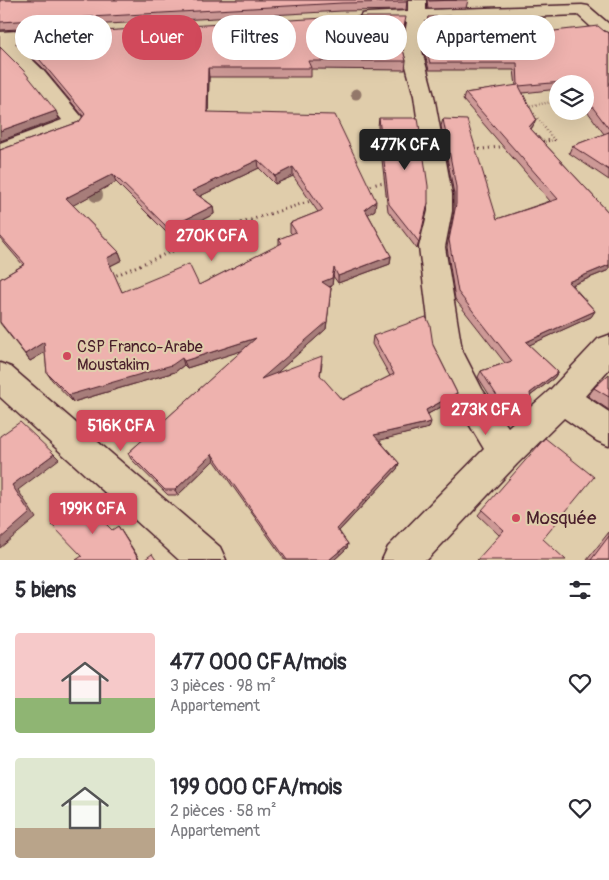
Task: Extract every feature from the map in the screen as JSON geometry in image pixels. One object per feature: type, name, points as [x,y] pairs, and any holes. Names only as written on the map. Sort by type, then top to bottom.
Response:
[{"type":"street","points":[[576,5],[609,33]]},
{"type":"street","points":[[373,15],[417,9],[576,5],[609,9]]},
{"type":"street","points":[[417,9],[412,51],[424,96],[440,194],[440,211],[432,247],[432,258],[447,351],[471,399],[506,452]]},
{"type":"street","points":[[1,38],[15,37]]},
{"type":"street","points":[[0,151],[75,122],[35,72],[16,56],[1,38]]},
{"type":"street","points":[[401,560],[506,452],[562,399],[609,348]]},
{"type":"street","points":[[0,377],[207,560]]},
{"type":"street","points":[[562,399],[609,430]]},
{"type":"path","points":[[535,142],[554,140],[528,106],[549,103]]},
{"type":"path","points":[[363,188],[435,161],[515,145]]},
{"type":"path","points":[[110,278],[228,227],[321,198]]},
{"type":"building","points":[[0,0],[407,0],[407,2],[342,3],[112,16],[15,15],[15,21],[0,22]]},
{"type":"building","points":[[306,19],[306,60],[406,60],[308,61],[311,68],[208,68],[207,112],[335,115],[376,201],[365,209],[391,256],[338,276],[334,268],[332,278],[322,282],[331,288],[327,322],[261,379],[322,356],[320,375],[342,400],[394,374],[373,336],[426,317],[430,325],[433,345],[457,393],[426,410],[431,422],[374,435],[399,463],[337,529],[348,544],[329,560],[287,560],[212,454],[175,490],[165,490],[128,453],[256,338],[184,361],[182,358],[172,365],[69,395],[47,373],[44,342],[25,354],[0,322],[0,279],[25,264],[0,236],[0,150],[79,122],[85,114],[40,60],[112,60],[112,30],[122,30],[122,60],[202,60],[202,25],[212,25],[212,60],[296,60],[296,20]],"holes":[[[258,160],[275,176],[293,167],[323,210],[290,223],[296,232],[279,239],[282,243],[199,285],[189,264],[122,292],[107,258],[119,252],[66,198],[113,174],[168,228],[213,206],[192,191]]]},
{"type":"building","points":[[598,26],[609,33],[609,129],[594,109],[594,75],[549,75],[549,83],[519,86],[536,119],[529,127],[609,213],[609,265],[568,282],[595,311],[526,342],[558,372],[530,393],[531,401],[519,412],[510,416],[481,371],[512,361],[458,292],[449,240],[456,204],[456,187],[443,119],[467,120],[497,219],[558,199],[465,93],[518,85],[517,63],[430,63],[429,60],[555,60],[555,31]]},
{"type":"building","points":[[0,47],[23,70],[56,111],[0,131]]},
{"type":"building","points":[[379,118],[418,118],[428,186],[428,203],[419,242],[389,204]]},
{"type":"building","points":[[609,132],[609,170],[572,146]]},
{"type":"building","points":[[609,374],[609,397],[594,388]]},
{"type":"building","points":[[20,422],[54,454],[12,485],[30,513],[0,539],[0,436]]},
{"type":"building","points":[[545,438],[594,477],[543,539],[566,560],[477,560],[504,530],[482,510]]},
{"type":"building","points":[[80,498],[112,530],[118,526],[139,560],[76,560],[82,556],[52,525]]},
{"type":"building","points":[[609,536],[609,560],[591,560]]},
{"type":"building","points":[[152,554],[156,560],[144,560]]},
{"type":"place","name":"CSP Franco-Arabe Moustakim","points":[[67,356]]},
{"type":"place","name":"Mosquée","points":[[516,518]]}]
